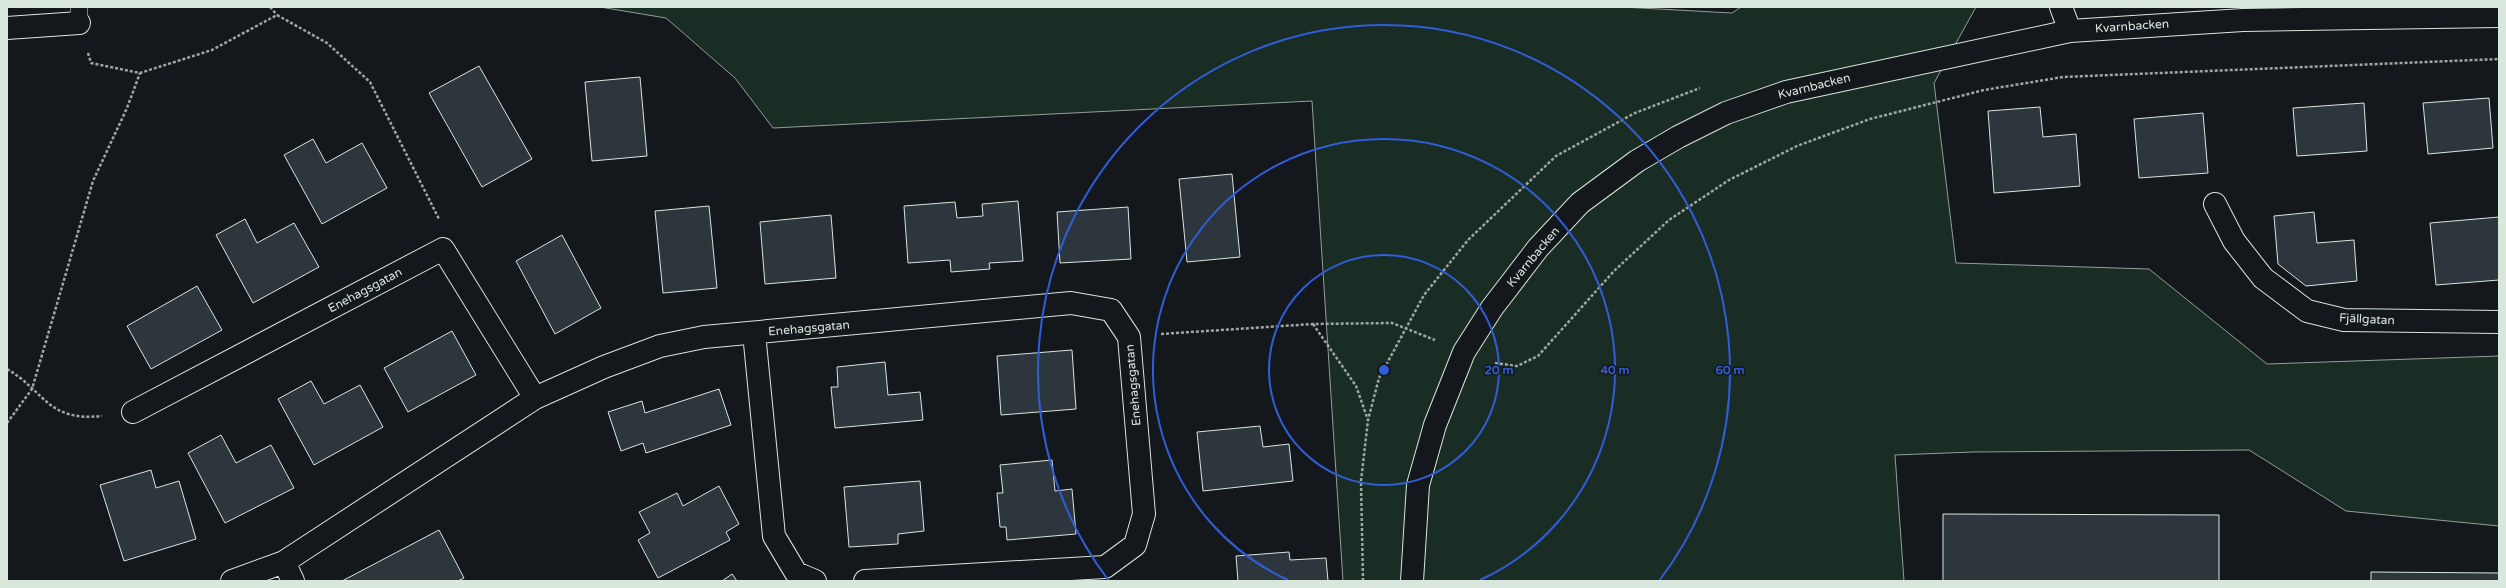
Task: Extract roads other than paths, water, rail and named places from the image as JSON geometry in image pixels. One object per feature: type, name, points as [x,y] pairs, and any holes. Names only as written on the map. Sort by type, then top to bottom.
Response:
[{"type":"street","points":[[2061,7],[2070,31]]},
{"type":"street","points":[[7,28],[79,15]]},
{"type":"street","name":"Kvarnbacken","points":[[1412,581],[1418,485],[1435,425],[1464,352],[1492,308],[1538,248],[1580,203],[1637,161],[1678,137],[1726,113],[1786,92],[2070,31],[2243,20],[2499,16]]},
{"type":"street","name":"Fjällgatan","points":[[2215,204],[2234,241],[2263,278],[2307,311],[2344,320],[2499,322]]},
{"type":"street","name":"Enehagsgatan","points":[[132,412],[443,249],[535,398]]},
{"type":"street","name":"Enehagsgatan","points":[[232,581],[284,562],[535,398],[604,367],[660,346],[704,337],[1070,303],[1111,310],[1129,337],[1144,514],[1136,545],[1105,567],[864,581]]},
{"type":"street","name":"Enehagsgatan","points":[[754,333],[774,536],[796,573],[815,581]]},
{"type":"street","points":[[284,562],[293,581]]}]
